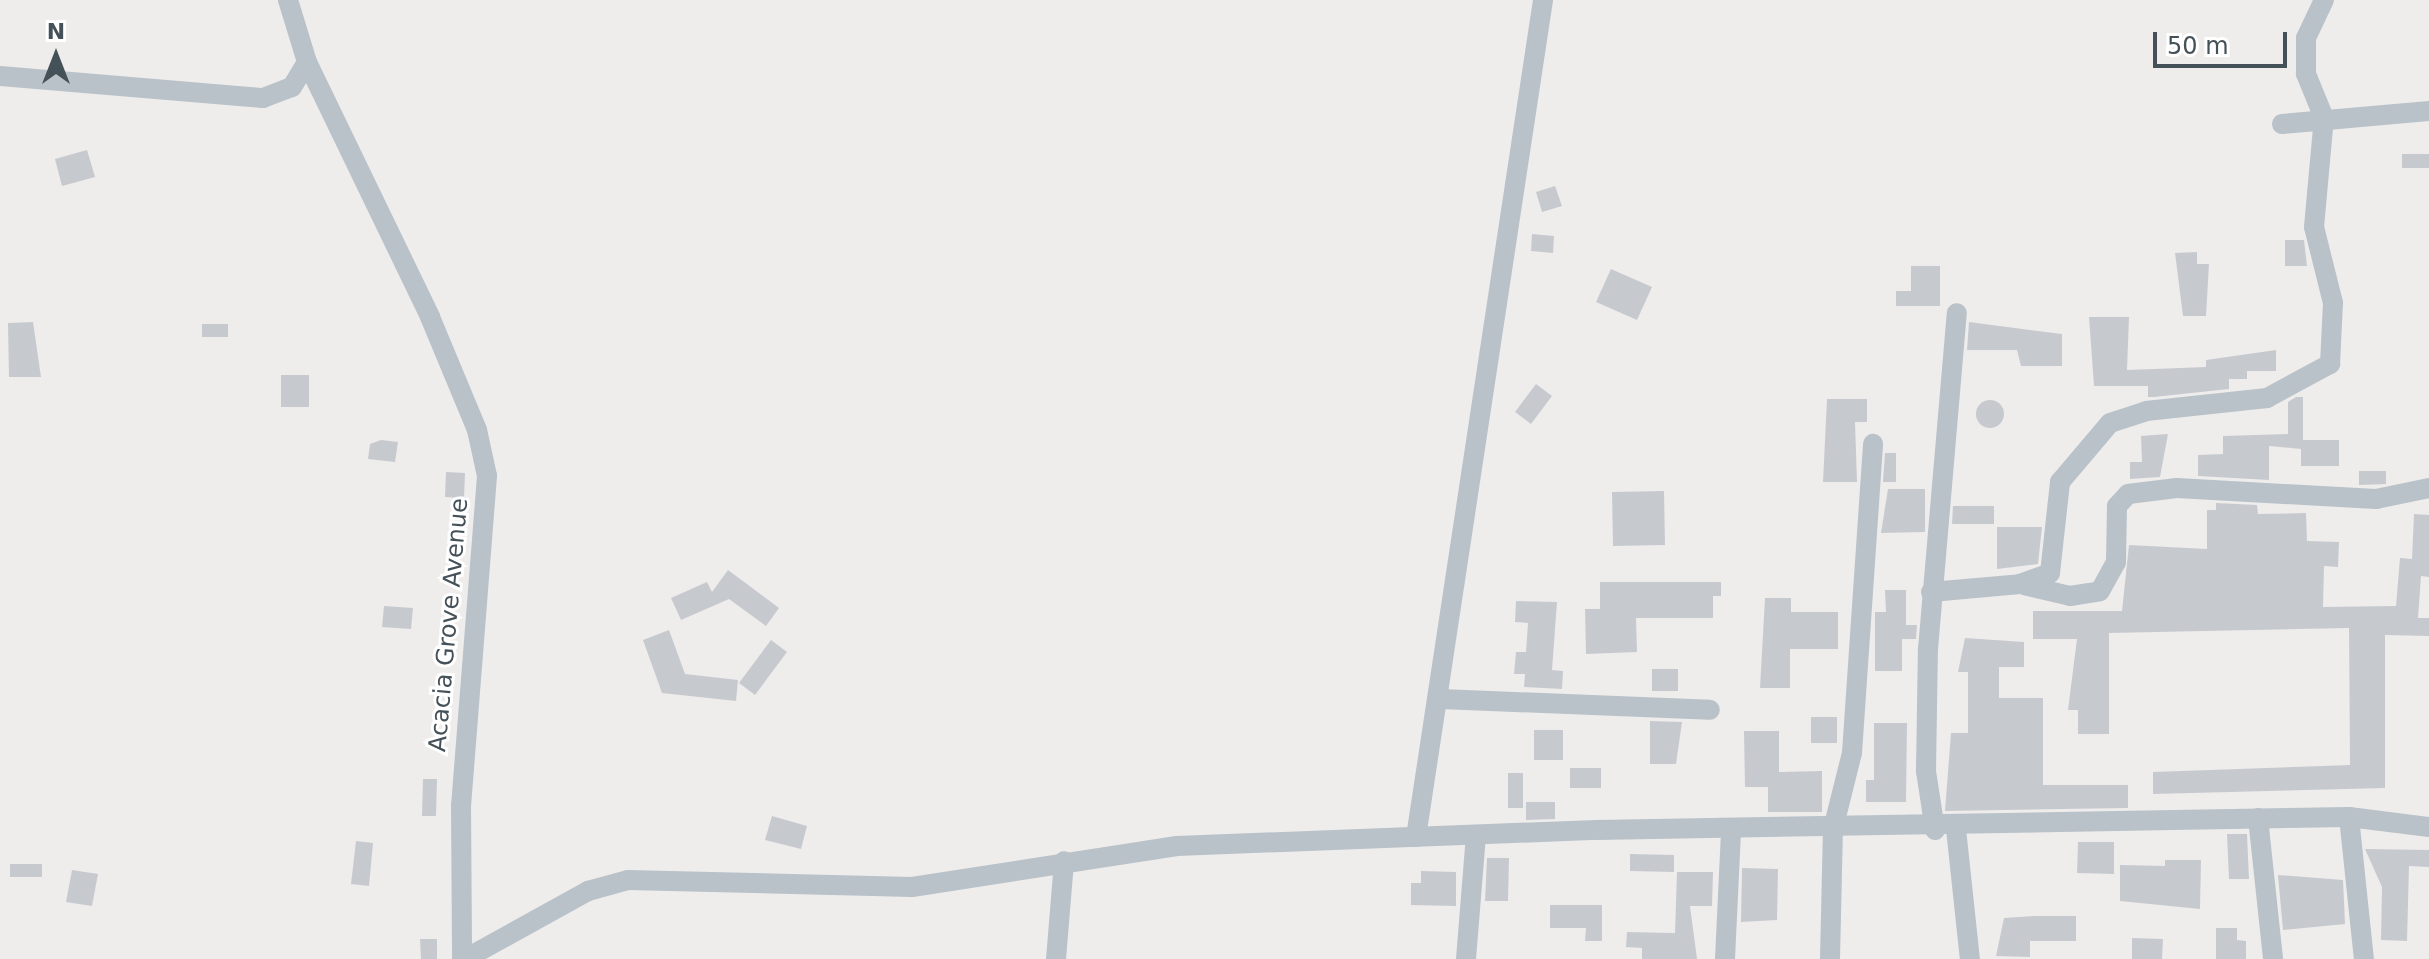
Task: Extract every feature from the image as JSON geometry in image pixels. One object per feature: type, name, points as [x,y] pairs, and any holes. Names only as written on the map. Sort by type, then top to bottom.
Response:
[{"type":"street","name":"Acacia Grove Avenue","points":[[288,0],[307,62],[430,317],[477,430],[487,476],[461,805],[464,959]]},
{"type":"street","points":[[1416,837],[1441,699],[1543,0]]},
{"type":"street","points":[[1931,592],[2020,584],[2042,579],[2054,565],[2060,482],[2110,423],[2146,411],[2267,398],[2330,364],[2333,303],[2314,227],[2324,118],[2306,74],[2306,51],[2324,0]]},
{"type":"street","points":[[0,76],[263,98],[292,87],[307,62]]},
{"type":"street","points":[[2282,124],[2429,111]]},
{"type":"street","points":[[1935,830],[1926,771],[1931,592],[1957,313]]},
{"type":"street","points":[[1830,959],[1833,829],[1852,753],[1873,444]]},
{"type":"street","points":[[2020,584],[2070,596],[2100,591],[2116,562],[2117,506],[2128,494],[2177,488],[2376,499],[2429,488]]},
{"type":"street","points":[[1441,699],[1710,710]]},
{"type":"street","points":[[464,959],[608,882],[912,887],[1064,861],[1177,846],[1476,835],[1935,830],[2349,817],[2429,827]]},
{"type":"street","points":[[2349,817],[2364,959]]},
{"type":"street","points":[[2258,818],[2273,959]]},
{"type":"street","points":[[1956,829],[1970,959]]},
{"type":"street","points":[[1725,959],[1731,830]]},
{"type":"street","points":[[1466,959],[1476,835]]},
{"type":"street","points":[[1056,959],[1064,861]]},
{"type":"building","points":[[87,150],[95,177],[62,186],[55,159]]},
{"type":"building","points":[[2402,154],[2429,154],[2429,168],[2402,168]]},
{"type":"building","points":[[1555,186],[1562,206],[1542,212],[1536,192]]},
{"type":"building","points":[[1532,234],[1554,236],[1553,253],[1531,251]]},
{"type":"building","points":[[2285,240],[2304,240],[2307,266],[2285,266]]},
{"type":"building","points":[[2197,252],[2197,264],[2209,264],[2206,316],[2183,316],[2175,253]]},
{"type":"building","points":[[1911,266],[1940,266],[1940,306],[1896,306],[1896,291],[1911,291]]},
{"type":"building","points":[[1611,269],[1652,287],[1637,320],[1596,302]]},
{"type":"building","points":[[2089,317],[2129,317],[2127,370],[2206,367],[2206,360],[2276,350],[2276,371],[2247,371],[2247,379],[2229,379],[2229,389],[2154,397],[2148,397],[2148,386],[2094,386]]},
{"type":"building","points":[[33,322],[41,377],[9,377],[8,323]]},
{"type":"building","points":[[1969,322],[2062,334],[2062,366],[2021,366],[2017,350],[1967,350]]},
{"type":"building","points":[[202,324],[228,324],[228,337],[202,337]]},
{"type":"building","points":[[281,375],[309,375],[309,407],[281,407]]},
{"type":"building","points":[[1536,384],[1552,396],[1531,424],[1515,412]]},
{"type":"building","points":[[2303,397],[2303,440],[2339,440],[2339,466],[2301,466],[2301,449],[2269,446],[2269,480],[2198,476],[2198,455],[2223,454],[2223,436],[2288,434],[2288,402]]},
{"type":"building","points":[[1827,399],[1867,399],[1867,422],[1855,422],[1857,482],[1823,482]]},
{"type":"building","points":[[1990,400],[2000,404],[2004,414],[2000,424],[1990,428],[1980,424],[1976,414],[1980,404]]},
{"type":"building","points":[[2168,434],[2160,477],[2130,479],[2130,462],[2142,462],[2141,436]]},
{"type":"building","points":[[381,440],[398,442],[395,462],[368,459],[370,444]]},
{"type":"building","points":[[1885,453],[1896,453],[1896,482],[1883,482]]},
{"type":"building","points":[[2359,471],[2386,471],[2386,484],[2359,485]]},
{"type":"building","points":[[446,472],[465,473],[464,498],[445,497]]},
{"type":"building","points":[[1888,489],[1925,489],[1925,532],[1881,533]]},
{"type":"building","points":[[1664,491],[1665,545],[1613,546],[1612,492]]},
{"type":"building","points":[[2216,503],[2257,505],[2258,514],[2306,513],[2307,541],[2339,542],[2338,567],[2324,566],[2323,607],[2396,606],[2400,558],[2412,559],[2414,514],[2429,515],[2429,577],[2421,576],[2418,618],[2429,618],[2429,636],[2385,635],[2385,788],[2153,794],[2153,772],[2350,765],[2349,628],[2109,633],[2109,734],[2078,734],[2078,710],[2068,710],[2077,639],[2033,639],[2033,611],[2122,611],[2129,545],[2207,549],[2207,510],[2216,510]]},
{"type":"building","points":[[1953,506],[1994,506],[1994,524],[1952,524]]},
{"type":"building","points":[[1997,527],[2042,527],[2038,564],[1997,569]]},
{"type":"building","points":[[728,570],[779,608],[766,626],[729,599],[681,620],[671,598],[707,582],[712,592]]},
{"type":"building","points":[[1600,582],[1721,582],[1721,596],[1713,596],[1713,618],[1636,618],[1637,652],[1586,654],[1585,609],[1600,609]]},
{"type":"building","points":[[1885,590],[1906,590],[1906,625],[1917,625],[1916,639],[1902,639],[1902,671],[1875,671],[1875,612],[1886,612]]},
{"type":"building","points":[[1765,598],[1791,598],[1791,612],[1838,612],[1838,649],[1790,649],[1790,688],[1760,688]]},
{"type":"building","points":[[1516,601],[1557,602],[1552,670],[1563,671],[1562,689],[1524,687],[1525,674],[1514,674],[1516,652],[1526,652],[1528,623],[1515,622]]},
{"type":"building","points":[[384,606],[413,608],[411,629],[382,627]]},
{"type":"building","points":[[669,630],[685,674],[738,680],[736,701],[662,693],[643,640]]},
{"type":"building","points":[[1965,638],[2024,642],[2024,667],[1999,667],[1999,698],[2043,698],[2043,785],[2128,785],[2128,808],[1945,811],[1951,733],[1968,733],[1968,672],[1958,672]]},
{"type":"building","points":[[771,640],[787,652],[755,695],[739,683]]},
{"type":"building","points":[[1652,669],[1678,669],[1678,691],[1652,691]]},
{"type":"building","points":[[1811,717],[1837,717],[1837,743],[1811,743]]},
{"type":"building","points":[[1650,721],[1682,722],[1676,764],[1650,764]]},
{"type":"building","points":[[1874,723],[1907,723],[1906,802],[1866,802],[1866,780],[1874,780]]},
{"type":"building","points":[[1534,730],[1563,730],[1563,760],[1534,760]]},
{"type":"building","points":[[1744,731],[1779,731],[1779,772],[1822,771],[1822,812],[1768,812],[1768,787],[1745,787]]},
{"type":"building","points":[[1570,768],[1601,768],[1601,788],[1570,788]]},
{"type":"building","points":[[1508,773],[1523,773],[1523,808],[1508,808]]},
{"type":"building","points":[[423,779],[437,779],[436,816],[422,816]]},
{"type":"building","points":[[1526,802],[1555,802],[1555,819],[1526,820]]},
{"type":"building","points":[[772,816],[807,826],[801,849],[765,840]]},
{"type":"building","points":[[2227,834],[2247,834],[2249,879],[2229,879]]},
{"type":"building","points":[[356,841],[373,843],[369,886],[351,884]]},
{"type":"building","points":[[2078,842],[2114,842],[2114,874],[2077,873]]},
{"type":"building","points":[[2365,849],[2429,850],[2429,867],[2409,866],[2407,941],[2381,940],[2382,887]]},
{"type":"building","points":[[1630,854],[1674,855],[1674,872],[1630,871]]},
{"type":"building","points":[[1487,858],[1509,858],[1508,901],[1485,901]]},
{"type":"building","points":[[2165,860],[2201,860],[2200,909],[2120,901],[2120,865],[2165,866]]},
{"type":"building","points":[[10,864],[42,864],[42,877],[10,877]]},
{"type":"building","points":[[1742,868],[1778,869],[1777,920],[1741,922]]},
{"type":"building","points":[[72,870],[98,874],[92,906],[66,902]]},
{"type":"building","points":[[1421,871],[1456,872],[1456,906],[1411,905],[1411,883],[1421,883]]},
{"type":"building","points":[[1677,872],[1713,872],[1712,906],[1690,906],[1697,959],[1642,959],[1642,948],[1626,947],[1627,932],[1675,933]]},
{"type":"building","points":[[2278,875],[2343,880],[2345,924],[2283,930]]},
{"type":"building","points":[[1550,905],[1602,905],[1602,941],[1585,941],[1586,928],[1550,928]]},
{"type":"building","points":[[2076,916],[2076,941],[2030,941],[2030,957],[1996,956],[2004,918]]},
{"type":"building","points":[[2216,928],[2237,928],[2237,940],[2246,941],[2246,959],[2216,959]]},
{"type":"building","points":[[2132,938],[2163,939],[2162,959],[2132,959]]},
{"type":"building","points":[[420,939],[437,939],[437,959],[421,959]]}]
